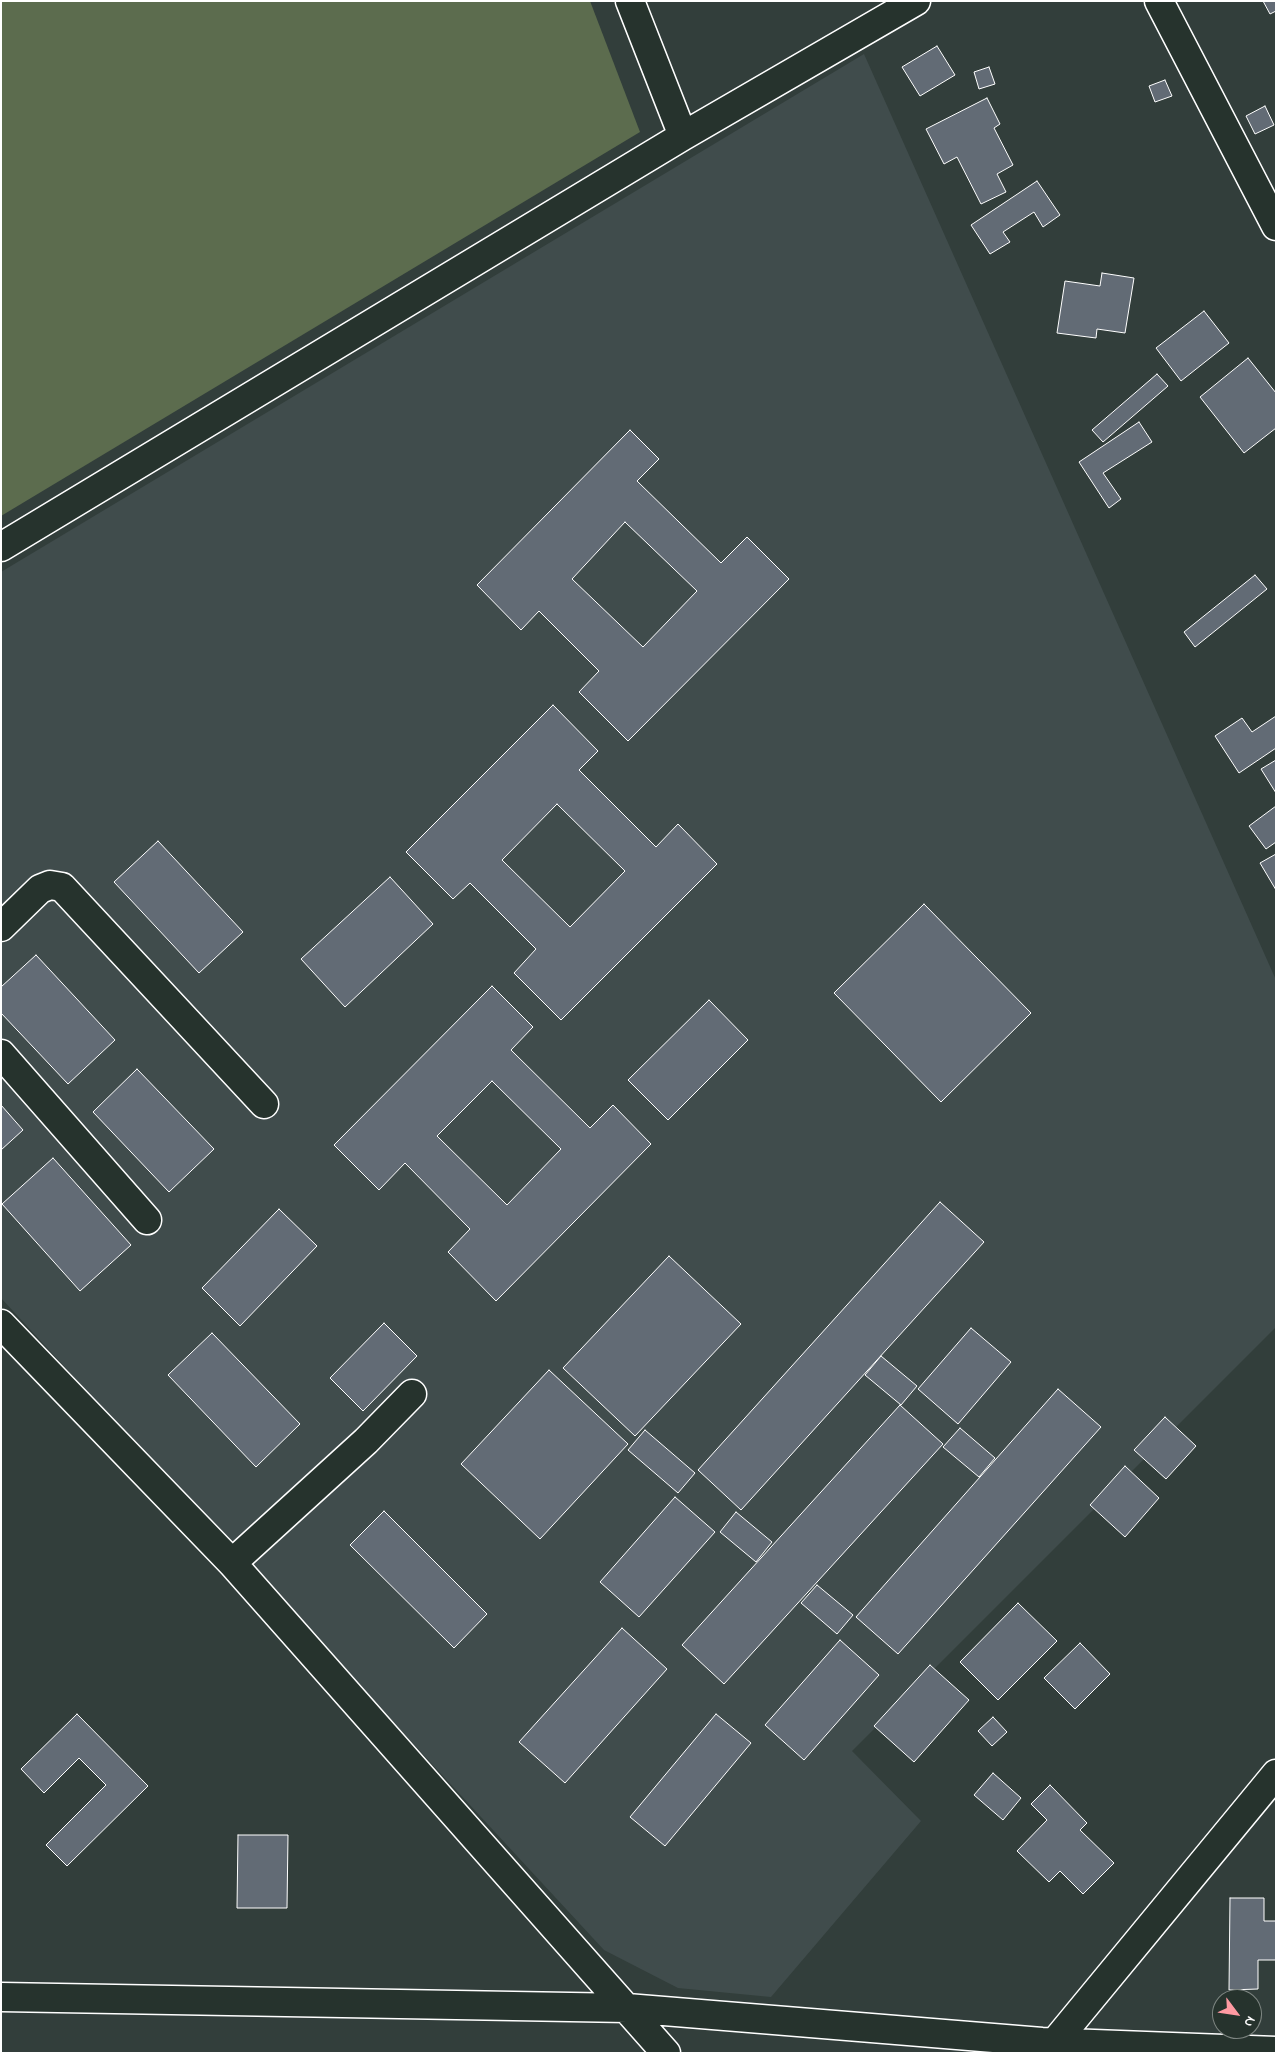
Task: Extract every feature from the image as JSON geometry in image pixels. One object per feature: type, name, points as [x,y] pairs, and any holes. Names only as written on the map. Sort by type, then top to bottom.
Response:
[{"type":"street","points":[[630,1],[684,136]]},
{"type":"street","points":[[1,547],[684,136],[916,1]]},
{"type":"street","points":[[1159,1],[1276,226]]},
{"type":"street","points":[[1,927],[40,889],[50,885],[62,887],[264,1104]]},
{"type":"street","points":[[1,1054],[147,1220]]},
{"type":"street","points":[[1,1324],[232,1563],[666,2053]]},
{"type":"street","points":[[232,1563],[366,1441],[412,1394]]},
{"type":"street","points":[[1046,2045],[1276,1774]]},
{"type":"street","points":[[1,1997],[627,2008],[886,2029],[1046,2045],[1142,2049],[1276,2050]]},
{"type":"street","points":[[886,2029],[930,2053]]},
{"type":"shaded area","points":[[864,54],[1276,980],[1276,1327],[852,1751],[921,1821],[771,1997],[678,1988],[604,1950],[1,1298],[1,572]]},
{"type":"green space","points":[[1,1],[590,1],[640,132],[1,516]]},
{"type":"building","points":[[1263,1],[1276,1],[1276,11],[1270,14]]},
{"type":"building","points":[[937,46],[955,75],[920,96],[902,67]]},
{"type":"building","points":[[989,67],[995,84],[979,89],[974,72]]},
{"type":"building","points":[[1165,80],[1172,96],[1155,102],[1149,86]]},
{"type":"building","points":[[987,98],[1000,124],[994,128],[1013,165],[997,174],[1006,192],[981,204],[957,157],[944,164],[926,129]]},
{"type":"building","points":[[1265,106],[1274,125],[1255,134],[1246,116]]},
{"type":"building","points":[[1037,181],[1060,215],[1043,227],[1034,212],[1003,232],[1010,242],[990,254],[971,225]]},
{"type":"building","points":[[1102,273],[1134,278],[1125,333],[1097,329],[1096,338],[1057,333],[1065,281],[1100,286]]},
{"type":"building","points":[[1204,311],[1229,343],[1181,381],[1156,348]]},
{"type":"building","points":[[1248,358],[1276,393],[1276,428],[1244,453],[1200,397]]},
{"type":"building","points":[[1157,374],[1168,386],[1103,442],[1092,430]]},
{"type":"building","points":[[1139,422],[1152,442],[1103,473],[1121,499],[1109,508],[1079,462]]},
{"type":"building","points":[[630,430],[659,459],[637,481],[721,563],[747,537],[789,579],[628,741],[579,692],[599,671],[539,611],[521,630],[477,585]],"holes":[[[625,522],[697,591],[643,647],[572,579]]]},
{"type":"building","points":[[1255,575],[1267,589],[1195,647],[1184,632]]},
{"type":"building","points":[[553,705],[598,751],[579,770],[656,847],[678,824],[717,864],[561,1020],[514,973],[536,949],[470,883],[453,899],[406,852]],"holes":[[[557,804],[625,871],[570,927],[502,860]]]},
{"type":"building","points":[[1276,716],[1276,748],[1239,773],[1215,736],[1242,718],[1252,732]]},
{"type":"building","points":[[1276,760],[1276,793],[1261,769]]},
{"type":"building","points":[[1276,806],[1276,842],[1266,849],[1249,826]]},
{"type":"building","points":[[158,841],[243,932],[199,973],[114,882]]},
{"type":"building","points":[[1276,854],[1276,890],[1260,863]]},
{"type":"building","points":[[390,877],[433,924],[345,1007],[301,959]]},
{"type":"building","points":[[924,904],[1031,1013],[941,1102],[834,993]]},
{"type":"building","points":[[36,955],[115,1040],[68,1084],[1,1013],[1,987]]},
{"type":"building","points":[[492,986],[533,1027],[511,1050],[590,1128],[613,1105],[651,1144],[496,1301],[448,1252],[470,1229],[405,1163],[379,1190],[334,1145]],"holes":[[[492,1081],[561,1149],[507,1205],[437,1136]]]},
{"type":"building","points":[[709,1000],[748,1040],[668,1120],[628,1080]]},
{"type":"building","points":[[137,1069],[214,1149],[169,1192],[93,1112]]},
{"type":"building","points":[[1,1105],[23,1130],[1,1150]]},
{"type":"building","points":[[53,1158],[131,1245],[80,1291],[2,1204]]},
{"type":"building","points":[[940,1202],[984,1242],[741,1510],[698,1470]]},
{"type":"building","points":[[279,1209],[317,1246],[240,1326],[202,1288]]},
{"type":"building","points":[[669,1256],[741,1324],[635,1436],[563,1368]]},
{"type":"building","points":[[384,1323],[417,1356],[363,1411],[330,1378]]},
{"type":"building","points":[[971,1328],[1011,1362],[958,1424],[918,1389]]},
{"type":"building","points":[[212,1333],[300,1424],[256,1467],[168,1375]]},
{"type":"building","points":[[881,1356],[917,1386],[901,1405],[865,1375]]},
{"type":"building","points":[[549,1370],[628,1444],[540,1539],[461,1464]]},
{"type":"building","points":[[1058,1389],[1101,1427],[898,1654],[856,1617]]},
{"type":"building","points":[[900,1405],[943,1444],[724,1684],[682,1645]]},
{"type":"building","points":[[1165,1417],[1196,1446],[1166,1479],[1134,1450]]},
{"type":"building","points":[[960,1428],[995,1458],[979,1477],[943,1447]]},
{"type":"building","points":[[645,1430],[695,1473],[678,1493],[628,1450]]},
{"type":"building","points":[[1125,1466],[1159,1498],[1125,1537],[1090,1505]]},
{"type":"building","points":[[675,1497],[715,1532],[639,1617],[600,1582]]},
{"type":"building","points":[[384,1511],[487,1614],[454,1648],[350,1545]]},
{"type":"building","points":[[736,1512],[772,1542],[756,1562],[720,1532]]},
{"type":"building","points":[[817,1585],[853,1615],[837,1634],[801,1603]]},
{"type":"building","points":[[1018,1603],[1057,1641],[998,1700],[960,1662]]},
{"type":"building","points":[[622,1628],[667,1669],[565,1783],[519,1742]]},
{"type":"building","points":[[840,1640],[879,1675],[804,1760],[765,1725]]},
{"type":"building","points":[[1080,1643],[1110,1674],[1075,1709],[1044,1678]]},
{"type":"building","points":[[930,1665],[969,1700],[914,1762],[874,1726]]},
{"type":"building","points":[[77,1714],[148,1786],[67,1866],[46,1845],[106,1785],[79,1758],[44,1793],[21,1769]]},
{"type":"building","points":[[716,1714],[751,1743],[665,1846],[630,1817]]},
{"type":"building","points":[[993,1717],[1007,1732],[992,1746],[978,1731]]},
{"type":"building","points":[[993,1773],[1021,1798],[1003,1820],[974,1795]]},
{"type":"building","points":[[1050,1785],[1087,1823],[1080,1830],[1114,1863],[1083,1894],[1060,1871],[1049,1882],[1017,1851],[1047,1820],[1031,1804]]},
{"type":"building","points":[[238,1835],[288,1835],[287,1908],[237,1908]]},
{"type":"building","points":[[1230,1898],[1264,1898],[1264,1921],[1276,1921],[1276,1960],[1258,1960],[1258,1989],[1229,1989]]}]
